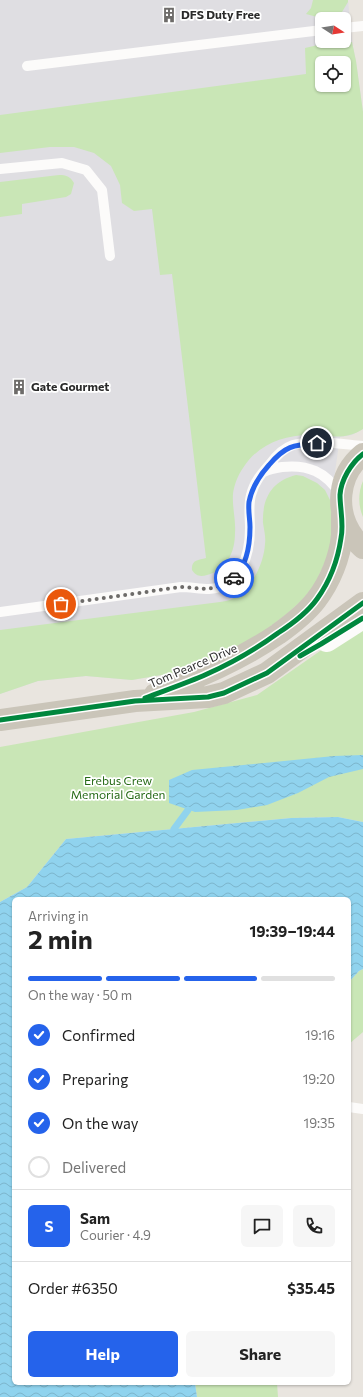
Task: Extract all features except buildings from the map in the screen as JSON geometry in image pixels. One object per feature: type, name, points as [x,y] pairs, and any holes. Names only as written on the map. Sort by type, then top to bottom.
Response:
[{"type":"main road","name":"Tom Pearce Drive","points":[[136,701],[207,674],[242,657],[263,644],[301,616],[316,600],[326,585],[338,553],[342,536],[341,504],[346,476],[356,460],[363,454]]},
{"type":"main road","points":[[341,504],[349,532],[363,548]]},
{"type":"main road","name":"Tom Pearce Drive","points":[[0,720],[136,701],[208,697],[224,693],[267,673],[363,603]]},
{"type":"street","points":[[267,673],[321,644],[363,618]]},
{"type":"lane","points":[[351,27],[363,26]]},
{"type":"lane","points":[[27,66],[315,31]]},
{"type":"lane","points":[[0,170],[62,163],[86,170],[102,190],[110,256]]},
{"type":"lane","points":[[0,612],[181,587],[208,589],[224,585],[237,574],[246,560],[249,541],[249,503],[254,485],[261,474],[275,458],[287,448],[294,445],[317,443],[363,446]]},
{"type":"lane","points":[[261,474],[271,468],[289,466],[315,470],[328,478],[341,504]]},
{"type":"lane","points":[[351,1107],[363,1109]]},
{"type":"shaded area","points":[[0,0],[348,0],[349,12],[315,12],[315,48],[351,48],[351,32],[363,112],[363,429],[352,435],[340,437],[331,500],[173,673],[132,680],[86,676],[38,681],[0,694]]},
{"type":"green space","points":[[313,0],[348,0],[342,12],[315,12],[315,16],[306,14],[311,8]]},
{"type":"green space","points":[[352,42],[356,61],[363,112],[363,429],[351,435],[345,436],[292,436],[273,442],[256,453],[241,471],[234,487],[233,499],[235,540],[231,553],[225,565],[220,569],[214,573],[198,576],[192,570],[193,564],[200,559],[206,558],[172,274],[160,275],[152,209],[134,211],[122,203],[120,185],[111,166],[94,153],[74,147],[50,147],[0,153],[0,115],[306,74],[305,48],[315,46],[315,48],[351,48]]},
{"type":"green space","points":[[59,175],[68,176],[74,183],[71,194],[66,197],[22,204],[22,214],[0,217],[0,182]]},
{"type":"green space","points":[[296,475],[303,476],[317,483],[325,490],[330,500],[334,516],[331,549],[315,584],[304,598],[288,613],[258,636],[201,664],[173,673],[132,680],[86,676],[38,681],[0,694],[0,630],[220,602],[230,600],[239,595],[251,583],[262,560],[265,541],[263,514],[267,498],[275,486]]},
{"type":"green space","points":[[363,481],[363,517],[359,499]]},
{"type":"green space","name":"Erebus Crew Memorial Garden","points":[[363,621],[363,822],[338,817],[291,818],[66,839],[27,887],[0,902],[0,747],[194,712],[257,695]]},
{"type":"green space","points":[[363,969],[363,1032],[351,1042],[351,980]]},
{"type":"green space","points":[[195,1385],[277,1385],[278,1397],[197,1397]]},
{"type":"water","points":[[363,755],[363,769],[329,777],[298,793],[267,805],[237,810],[195,812],[169,803],[169,780],[192,770],[334,756]]},
{"type":"water","points":[[338,817],[363,822],[363,969],[351,980],[351,897],[12,897],[12,1385],[195,1385],[197,1397],[0,1397],[0,902],[27,887],[66,839],[291,818]]},
{"type":"waterway","points":[[174,829],[188,810]]},
{"type":"cycle path","points":[[145,698],[216,670],[235,660],[289,626],[304,614],[313,604],[322,592],[330,577],[340,546],[342,533],[340,495],[342,484],[354,462],[363,454]]},
{"type":"cycle path","points":[[0,720],[135,701],[208,697],[224,693],[267,673],[363,603]]},
{"type":"cycle path","points":[[300,656],[363,618]]},
{"type":"way so far","points":[[61,604],[181,587],[208,589],[224,585],[234,578]]},
{"type":"place","name":"DFS Duty Free","points":[[169,15]]},
{"type":"place","name":"Gate Gourmet","points":[[19,387]]},
{"type":"route","points":[[234,578],[243,567],[246,560],[250,526],[249,503],[251,493],[257,480],[275,458],[287,448],[294,445],[317,443]]}]
